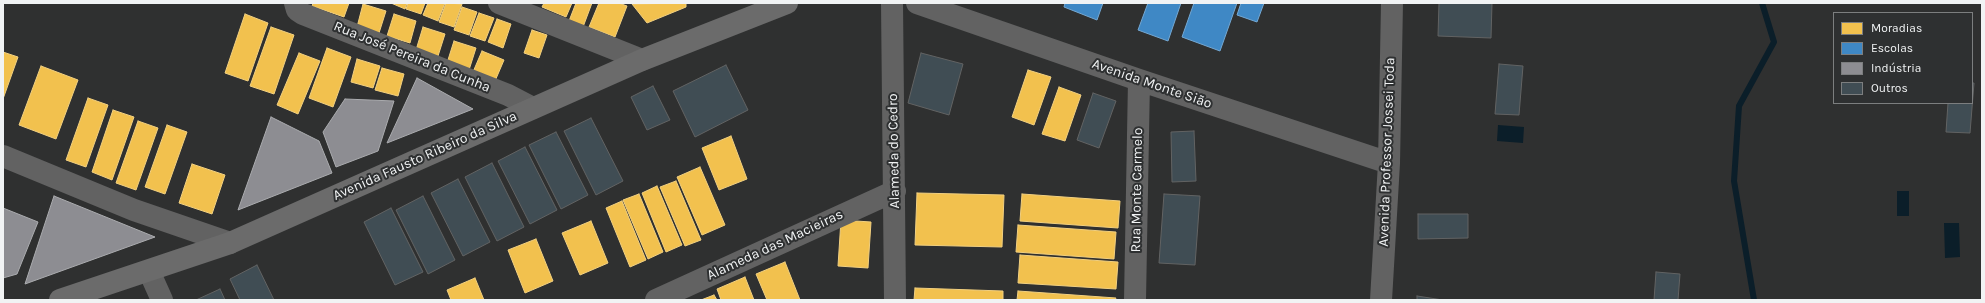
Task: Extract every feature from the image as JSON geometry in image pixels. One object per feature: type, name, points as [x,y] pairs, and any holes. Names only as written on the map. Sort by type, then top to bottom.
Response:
[{"type":"main road","name":"Avenida Fausto Ribeiro da Silva","points":[[60,300],[230,243],[764,7],[787,3]]},
{"type":"street","name":"Rua José Pereira da Cunha","points":[[295,3],[297,10],[303,14],[508,96],[533,108]]},
{"type":"street","points":[[499,3],[642,60]]},
{"type":"street","name":"Alameda do Cedro","points":[[892,3],[895,300]]},
{"type":"street","name":"Avenida Monte Sião","points":[[917,3],[1139,80],[1388,163]]},
{"type":"street","name":"Avenida Professor Jossei Toda","points":[[1381,300],[1388,163],[1392,3]]},
{"type":"street","name":"Rua Monte Carmelo","points":[[1135,300],[1139,80]]},
{"type":"street","points":[[3,156],[134,210],[230,243]]},
{"type":"street","name":"Alameda das Macieiras","points":[[656,300],[895,190]]},
{"type":"street","points":[[149,271],[162,300]]},
{"type":"water","points":[[1498,125],[1524,127],[1523,143],[1497,141]]},
{"type":"water","points":[[1897,191],[1909,191],[1909,216],[1897,216]]},
{"type":"water","points":[[1944,223],[1959,223],[1960,257],[1945,258]]},
{"type":"building: Moradias","points":[[313,3],[349,3],[344,17],[312,6]]},
{"type":"building: Moradias","points":[[391,3],[407,3],[405,9]]},
{"type":"building: Moradias","points":[[408,3],[425,3],[421,14],[406,9]]},
{"type":"building: Moradias","points":[[428,3],[445,3],[438,21],[423,15]]},
{"type":"building: Moradias","points":[[446,3],[462,4],[454,27],[439,22]]},
{"type":"building: Moradias","points":[[544,3],[572,3],[566,17],[542,7]]},
{"type":"building: Moradias","points":[[576,3],[592,3],[583,27],[569,21]]},
{"type":"building: Moradias","points":[[599,3],[619,3],[627,6],[615,37],[589,27]]},
{"type":"building: Moradias","points":[[686,3],[686,7],[647,23],[632,4]]},
{"type":"building: Moradias","points":[[363,4],[386,11],[379,33],[357,27]]},
{"type":"building: Moradias","points":[[462,7],[477,12],[469,35],[454,30]]},
{"type":"building: Moradias","points":[[479,13],[494,18],[485,41],[470,36]]},
{"type":"building: Moradias","points":[[245,14],[268,23],[248,81],[225,73]]},
{"type":"building: Moradias","points":[[394,14],[416,21],[410,43],[387,36]]},
{"type":"building: Moradias","points":[[497,19],[511,24],[503,48],[488,42]]},
{"type":"building: Moradias","points":[[271,27],[294,35],[274,94],[250,86]]},
{"type":"building: Moradias","points":[[423,27],[445,34],[438,56],[416,50]]},
{"type":"building: Moradias","points":[[532,30],[547,35],[539,58],[524,53]]},
{"type":"building: Moradias","points":[[454,41],[476,48],[469,70],[447,63]]},
{"type":"building: Moradias","points":[[327,48],[351,57],[333,107],[309,98]]},
{"type":"building: Moradias","points":[[482,51],[504,60],[495,81],[473,72]]},
{"type":"building: Moradias","points":[[3,52],[18,57],[3,99]]},
{"type":"building: Moradias","points":[[299,53],[320,61],[298,114],[277,105]]},
{"type":"building: Moradias","points":[[357,59],[380,66],[373,88],[351,82]]},
{"type":"building: Moradias","points":[[41,66],[78,80],[56,139],[19,125]]},
{"type":"building: Moradias","points":[[382,68],[404,74],[398,96],[375,90]]},
{"type":"building: Moradias","points":[[1028,70],[1051,77],[1034,125],[1012,117]]},
{"type":"building: Moradias","points":[[1059,87],[1081,95],[1065,141],[1042,134]]},
{"type":"building: Moradias","points":[[88,98],[108,105],[86,167],[66,160]]},
{"type":"building: Moradias","points":[[113,110],[134,117],[112,180],[92,172]]},
{"type":"building: Moradias","points":[[138,121],[158,128],[136,190],[116,183]]},
{"type":"building: Moradias","points":[[167,125],[187,132],[165,194],[145,187]]},
{"type":"building: Moradias","points":[[731,136],[747,179],[719,190],[702,148]]},
{"type":"building: Moradias","points":[[192,164],[225,175],[212,214],[179,203]]},
{"type":"building: Moradias","points":[[700,167],[725,225],[702,235],[677,177]]},
{"type":"building: Moradias","points":[[676,181],[701,240],[685,246],[660,187]]},
{"type":"building: Moradias","points":[[657,186],[682,245],[666,252],[642,193]]},
{"type":"building: Moradias","points":[[917,193],[1004,195],[1002,247],[915,245]]},
{"type":"building: Moradias","points":[[639,194],[663,252],[648,259],[623,200]]},
{"type":"building: Moradias","points":[[1022,194],[1120,201],[1118,228],[1020,221]]},
{"type":"building: Moradias","points":[[622,201],[646,260],[630,267],[606,208]]},
{"type":"building: Moradias","points":[[841,220],[871,222],[868,268],[838,266]]},
{"type":"building: Moradias","points":[[591,221],[608,263],[580,275],[562,233]]},
{"type":"building: Moradias","points":[[1018,225],[1116,232],[1114,259],[1016,252]]},
{"type":"building: Moradias","points":[[536,239],[553,281],[525,293],[508,250]]},
{"type":"building: Moradias","points":[[1020,255],[1118,262],[1116,289],[1018,283]]},
{"type":"building: Moradias","points":[[785,262],[800,300],[767,300],[756,274]]},
{"type":"building: Moradias","points":[[745,277],[754,300],[721,300],[717,289]]},
{"type":"building: Moradias","points":[[475,278],[484,300],[451,300],[447,290]]},
{"type":"building: Moradias","points":[[915,288],[1003,291],[1003,300],[914,300]]},
{"type":"building: Moradias","points":[[1018,291],[1116,298],[1115,300],[1017,300]]},
{"type":"building: Moradias","points":[[714,295],[717,300],[701,300]]},
{"type":"building: Escolas","points":[[1065,3],[1103,3],[1097,20],[1064,7]]},
{"type":"building: Escolas","points":[[1148,3],[1181,3],[1168,41],[1138,30]]},
{"type":"building: Escolas","points":[[1194,3],[1237,3],[1220,51],[1182,37]]},
{"type":"building: Escolas","points":[[1241,3],[1264,3],[1257,22],[1237,15]]},
{"type":"building: Indústria","points":[[417,78],[473,109],[387,143]]},
{"type":"building: Indústria","points":[[345,99],[394,101],[378,151],[336,167],[323,132]]},
{"type":"building: Indústria","points":[[271,117],[319,141],[332,173],[238,210]]},
{"type":"building: Indústria","points":[[54,196],[155,237],[25,284]]},
{"type":"building: Indústria","points":[[3,208],[38,222],[17,274],[3,278]]},
{"type":"building: Outros","points":[[1439,3],[1492,3],[1491,38],[1438,36]]},
{"type":"building: Outros","points":[[921,53],[963,64],[949,115],[908,103]]},
{"type":"building: Outros","points":[[1499,64],[1523,66],[1519,115],[1495,114]]},
{"type":"building: Outros","points":[[726,65],[748,110],[695,137],[673,91]]},
{"type":"building: Outros","points":[[653,86],[670,120],[647,130],[631,97]]},
{"type":"building: Outros","points":[[1093,93],[1116,101],[1099,148],[1077,140]]},
{"type":"building: Outros","points":[[1948,104],[1972,104],[1970,133],[1946,132]]},
{"type":"building: Outros","points":[[591,118],[623,181],[596,195],[564,131]]},
{"type":"building: Outros","points":[[1194,131],[1196,181],[1172,182],[1171,132]]},
{"type":"building: Outros","points":[[556,132],[588,195],[561,209],[529,145]]},
{"type":"building: Outros","points":[[525,147],[557,210],[530,224],[498,161]]},
{"type":"building: Outros","points":[[492,163],[524,227],[497,241],[465,177]]},
{"type":"building: Outros","points":[[458,179],[490,242],[463,256],[431,193]]},
{"type":"building: Outros","points":[[1164,194],[1200,196],[1195,265],[1159,263]]},
{"type":"building: Outros","points":[[423,196],[455,260],[428,274],[396,210]]},
{"type":"building: Outros","points":[[391,208],[423,272],[395,285],[364,222]]},
{"type":"building: Outros","points":[[1418,214],[1468,214],[1468,238],[1418,239]]},
{"type":"building: Outros","points":[[257,265],[274,300],[240,300],[230,279]]},
{"type":"building: Outros","points":[[1656,272],[1680,274],[1678,300],[1654,300]]},
{"type":"building: Outros","points":[[220,289],[225,300],[196,300]]},
{"type":"building: Outros","points":[[1417,296],[1443,300],[1417,300]]},
{"type":"waterway","points":[[1754,300],[1734,181],[1739,106],[1774,42],[1762,3]]}]
